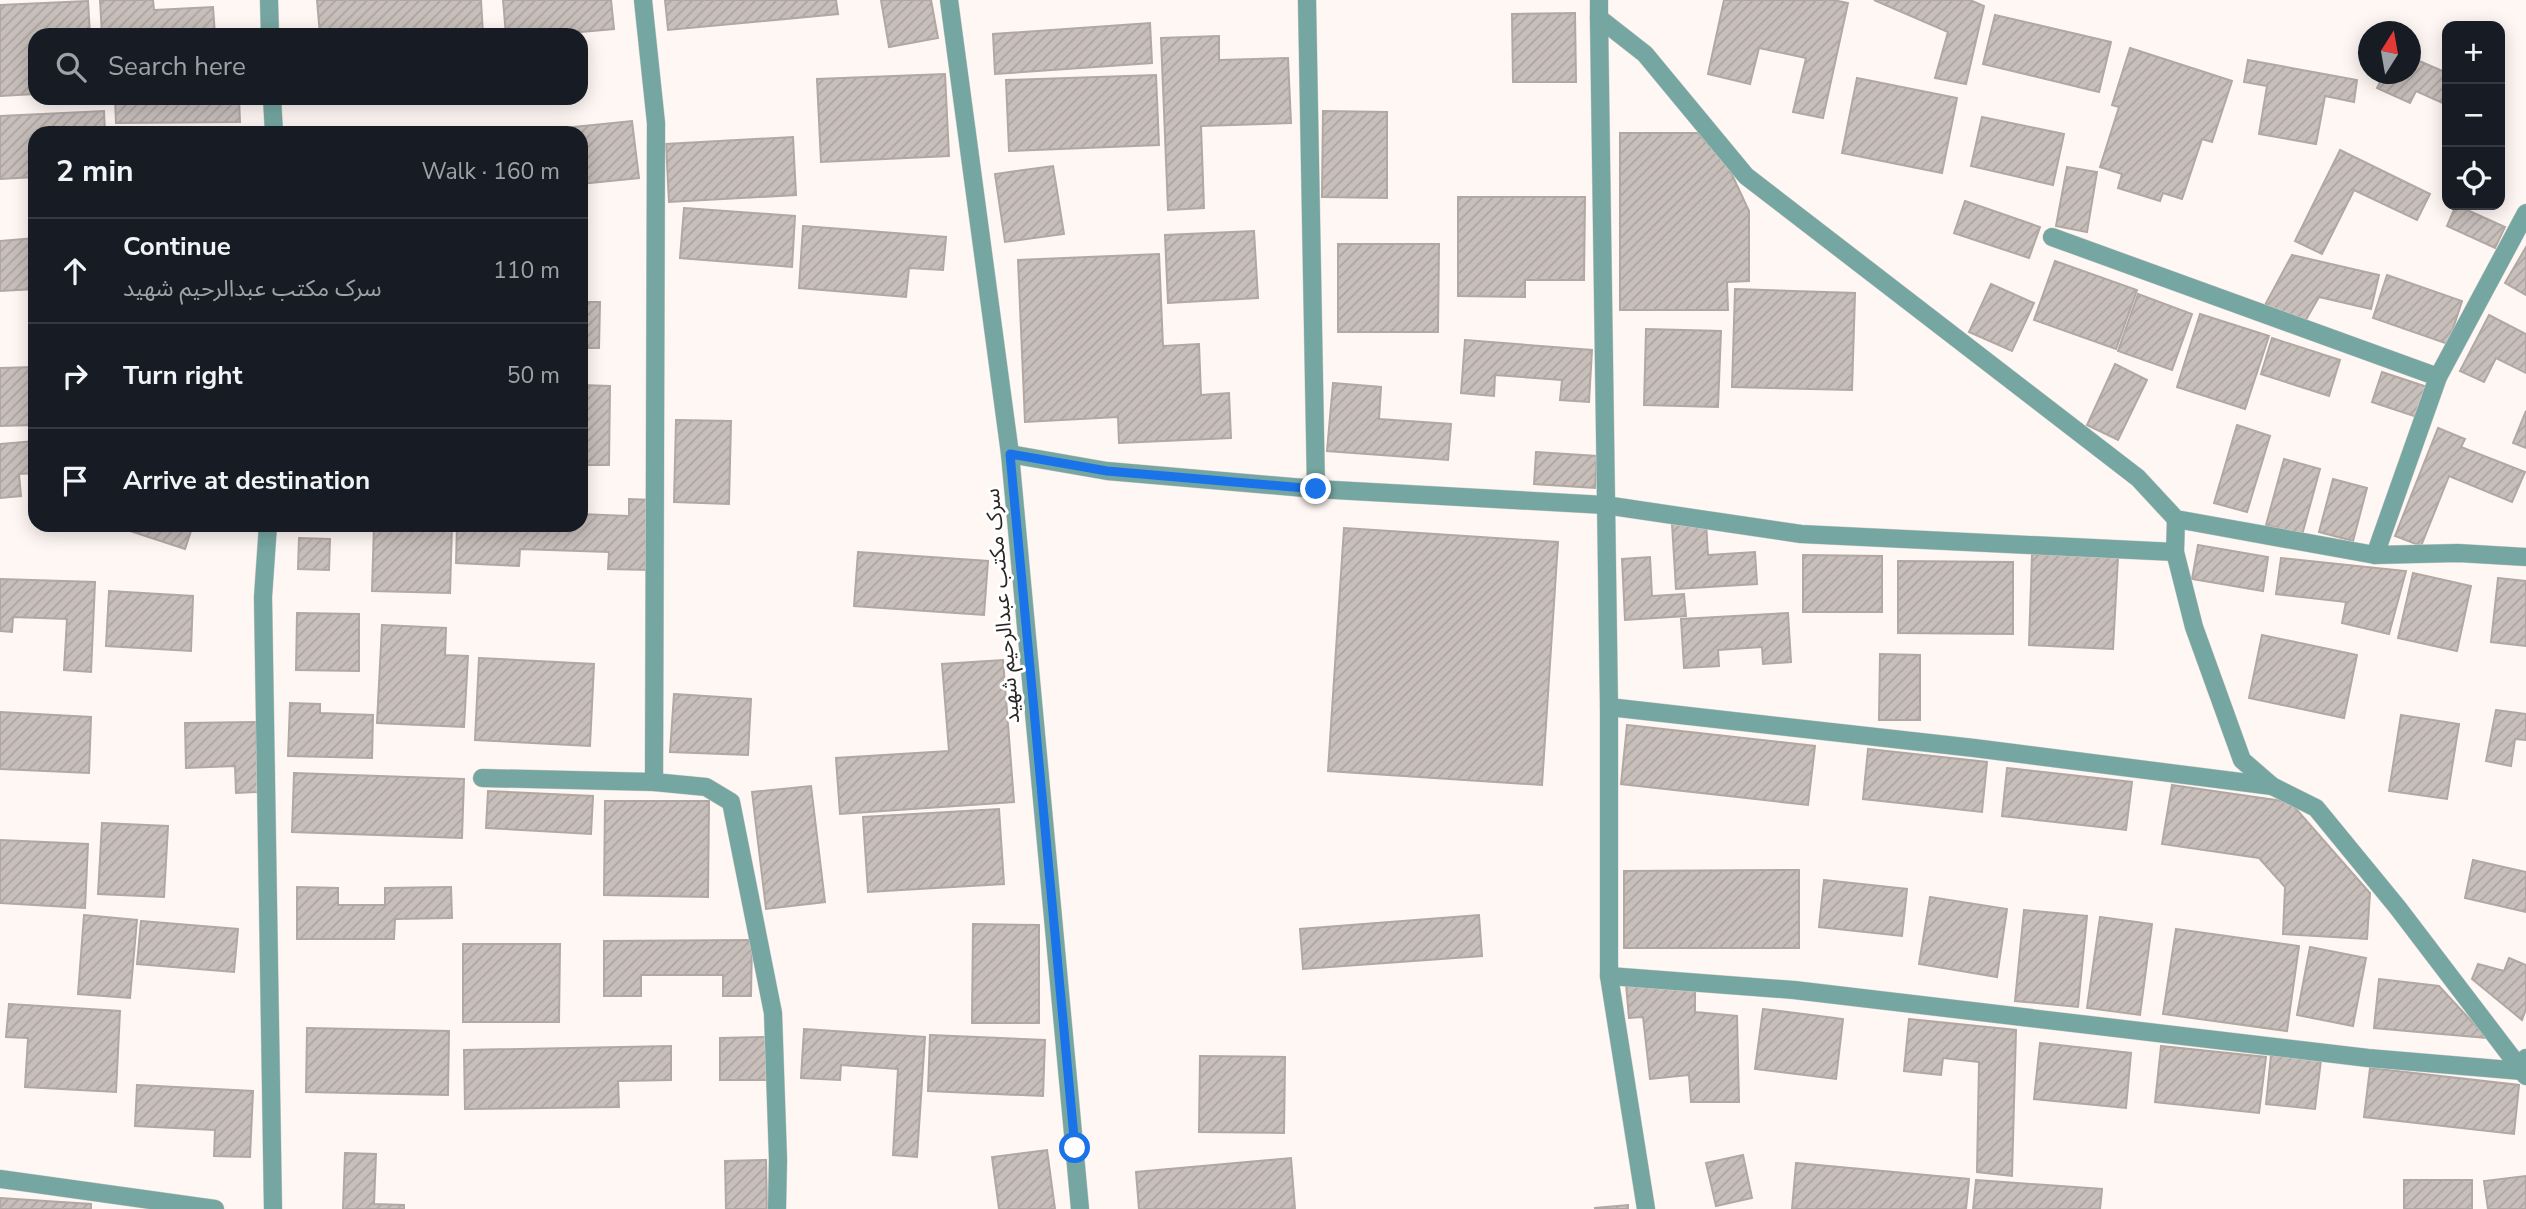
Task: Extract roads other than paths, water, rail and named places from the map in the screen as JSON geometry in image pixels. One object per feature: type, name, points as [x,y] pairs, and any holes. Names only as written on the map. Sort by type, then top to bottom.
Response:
[{"type":"street","points":[[269,0],[270,28]]},
{"type":"street","points":[[643,0],[656,122],[654,782]]},
{"type":"street","name":"سرک مکتب عبدالرحیم شهید","points":[[949,0],[1010,454],[1080,1209]]},
{"type":"street","points":[[1307,0],[1316,489]]},
{"type":"street","points":[[1599,9],[1609,707],[1609,976],[1646,1209]]},
{"type":"street","points":[[1599,9],[1645,54],[1746,177],[2138,478],[2176,520],[2375,555],[2458,553],[2526,557]]},
{"type":"street","points":[[272,105],[274,126]]},
{"type":"street","points":[[2375,555],[2438,377],[2526,213]]},
{"type":"street","points":[[2052,237],[2438,377]]},
{"type":"street","points":[[1010,454],[1107,471],[1316,489],[1605,505],[1801,534],[2175,552]]},
{"type":"street","points":[[2176,520],[2175,552],[2194,627],[2242,760],[2272,786],[2316,808],[2525,1068]]},
{"type":"street","points":[[268,532],[264,597],[273,1209]]},
{"type":"street","points":[[1609,707],[1974,748],[2272,786]]},
{"type":"street","points":[[482,778],[654,782],[706,787],[731,802],[773,1013],[777,1209]]},
{"type":"street","points":[[1609,976],[1794,990],[2368,1058],[2525,1068]]},
{"type":"street","points":[[0,1179],[215,1209]]}]
